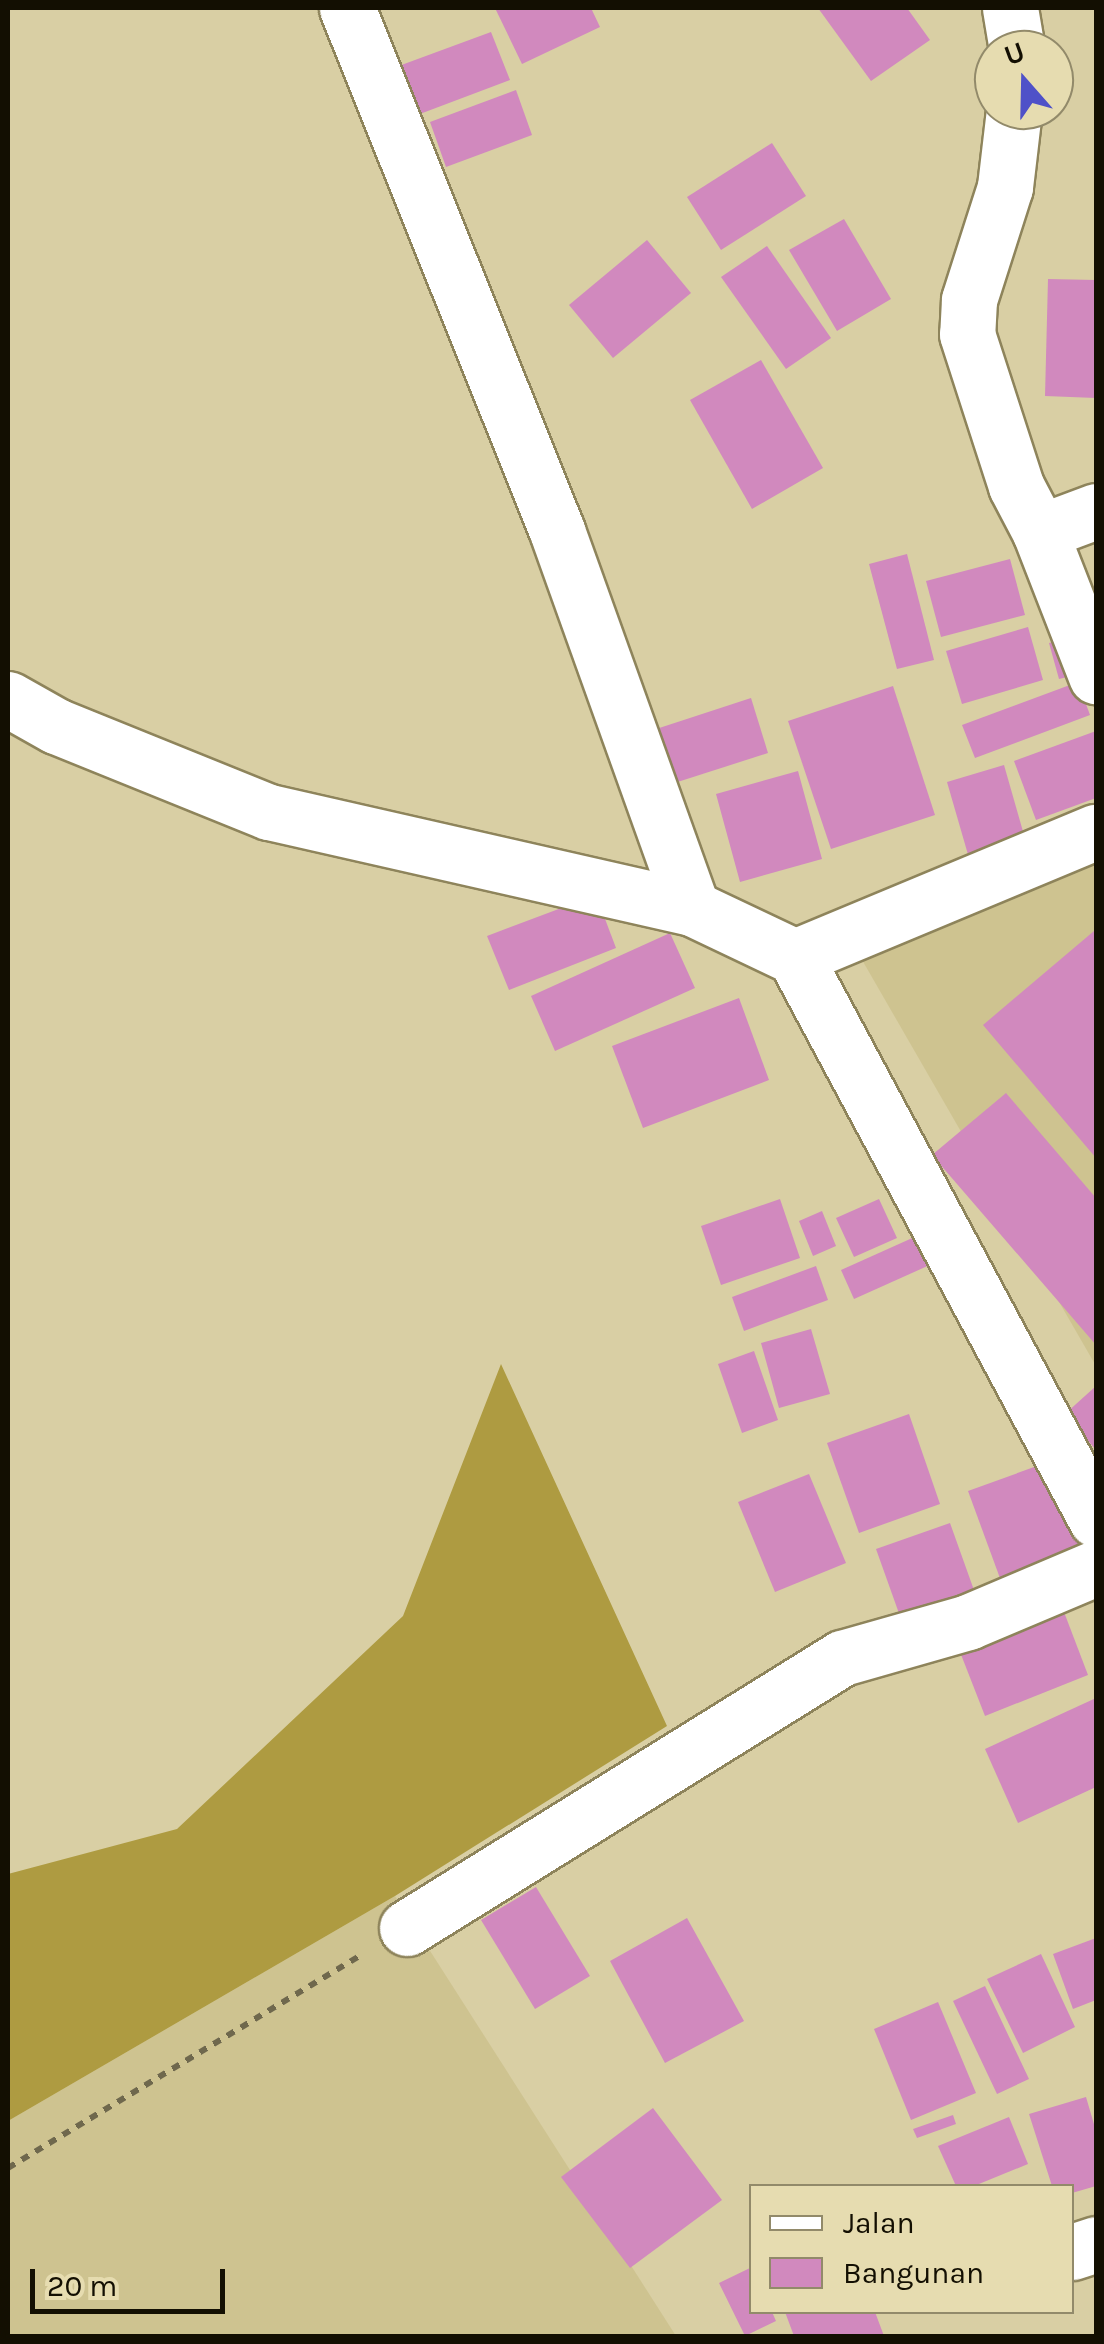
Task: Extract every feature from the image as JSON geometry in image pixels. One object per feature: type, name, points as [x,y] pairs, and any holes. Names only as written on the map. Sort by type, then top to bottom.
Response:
[{"type":"street","points":[[347,8],[557,531],[692,908]]},
{"type":"street","points":[[1012,130],[1005,186],[969,300],[967,334],[1016,486],[1040,532],[1096,676]]},
{"type":"street","points":[[1040,532],[1096,511]]},
{"type":"street","points":[[8,699],[56,726],[270,812],[692,908],[795,957],[1096,1519]]},
{"type":"street","points":[[795,957],[1096,832]]},
{"type":"street","points":[[406,1928],[842,1658],[968,1622],[1096,1568]]},
{"type":"path","points":[[8,2168],[406,1928]]},
{"type":"shaded area","points":[[1096,806],[1096,1366],[835,913]]},
{"type":"shaded area","points":[[501,1364],[667,1726],[395,1896],[8,2121],[8,1874],[177,1829],[403,1616]]},
{"type":"shaded area","points":[[395,1896],[676,2336],[8,2336],[8,2121]]},
{"type":"building","points":[[495,8],[591,8],[600,27],[522,64]]},
{"type":"building","points":[[818,8],[907,8],[930,40],[871,81]]},
{"type":"building","points":[[491,32],[510,80],[396,123],[377,74]]},
{"type":"building","points":[[516,90],[532,135],[446,167],[430,122]]},
{"type":"building","points":[[772,143],[806,196],[721,250],[687,197]]},
{"type":"building","points":[[844,219],[891,299],[837,331],[789,250]]},
{"type":"building","points":[[647,240],[691,293],[613,358],[569,305]]},
{"type":"building","points":[[767,246],[831,338],[786,369],[721,277]]},
{"type":"building","points":[[1048,279],[1096,280],[1096,398],[1045,396]]},
{"type":"building","points":[[761,360],[823,468],[752,509],[690,400]]},
{"type":"building","points":[[907,554],[934,660],[897,669],[869,564]]},
{"type":"building","points":[[1010,559],[1025,615],[941,637],[926,581]]},
{"type":"building","points":[[1028,627],[1043,680],[962,704],[946,651]]},
{"type":"building","points":[[1073,637],[1084,673],[1059,679],[1049,643]]},
{"type":"building","points":[[1078,682],[1090,715],[975,758],[962,725]]},
{"type":"building","points":[[893,686],[935,815],[831,849],[788,721]]},
{"type":"building","points":[[751,698],[768,753],[662,787],[644,733]]},
{"type":"building","points":[[1096,731],[1096,798],[1036,820],[1014,761]]},
{"type":"building","points":[[1004,765],[1026,842],[969,858],[947,782]]},
{"type":"building","points":[[798,771],[822,859],[740,882],[716,794]]},
{"type":"building","points":[[596,895],[616,948],[509,990],[487,936]]},
{"type":"building","points":[[1094,931],[1096,934],[1096,1158],[983,1025]]},
{"type":"building","points":[[670,933],[695,988],[555,1051],[531,996]]},
{"type":"building","points":[[739,998],[769,1080],[643,1128],[612,1046]]},
{"type":"building","points":[[1006,1093],[1096,1198],[1096,1345],[932,1155]]},
{"type":"building","points":[[780,1199],[800,1258],[721,1285],[701,1226]]},
{"type":"building","points":[[879,1199],[897,1238],[854,1257],[836,1218]]},
{"type":"building","points":[[822,1211],[836,1246],[813,1256],[799,1221]]},
{"type":"building","points":[[919,1235],[932,1264],[854,1299],[841,1270]]},
{"type":"building","points":[[816,1266],[828,1300],[744,1331],[732,1297]]},
{"type":"building","points":[[811,1329],[830,1394],[779,1408],[761,1343]]},
{"type":"building","points":[[754,1351],[778,1420],[742,1433],[718,1364]]},
{"type":"building","points":[[1096,1386],[1096,1450],[1065,1414]]},
{"type":"building","points":[[909,1414],[940,1504],[859,1533],[827,1443]]},
{"type":"building","points":[[1048,1462],[1088,1571],[1008,1600],[968,1491]]},
{"type":"building","points":[[809,1474],[846,1563],[775,1592],[738,1502]]},
{"type":"building","points":[[950,1523],[980,1607],[906,1633],[876,1549]]},
{"type":"building","points":[[1064,1612],[1088,1675],[985,1716],[960,1652]]},
{"type":"building","points":[[1096,1698],[1096,1787],[1018,1823],[985,1749]]},
{"type":"building","points":[[536,1887],[590,1976],[535,2009],[481,1920]]},
{"type":"building","points":[[687,1918],[744,2021],[665,2063],[610,1961]]},
{"type":"building","points":[[1096,1938],[1096,2000],[1073,2009],[1053,1954]]},
{"type":"building","points":[[1041,1954],[1075,2027],[1023,2053],[987,1979]]},
{"type":"building","points":[[985,1986],[1029,2079],[997,2094],[953,2001]]},
{"type":"building","points":[[938,2002],[976,2093],[911,2120],[874,2029]]},
{"type":"building","points":[[1086,2097],[1096,2131],[1096,2186],[1074,2192],[1074,2184],[1051,2184],[1029,2114]]},
{"type":"building","points":[[653,2108],[722,2200],[630,2268],[561,2177]]},
{"type":"building","points":[[953,2115],[956,2124],[917,2138],[913,2129]]},
{"type":"building","points":[[1009,2117],[1028,2164],[979,2184],[955,2184],[938,2146]]},
{"type":"building","points":[[749,2268],[749,2314],[773,2314],[776,2321],[745,2336],[719,2283]]},
{"type":"building","points":[[786,2314],[876,2314],[884,2336],[794,2336]]}]
